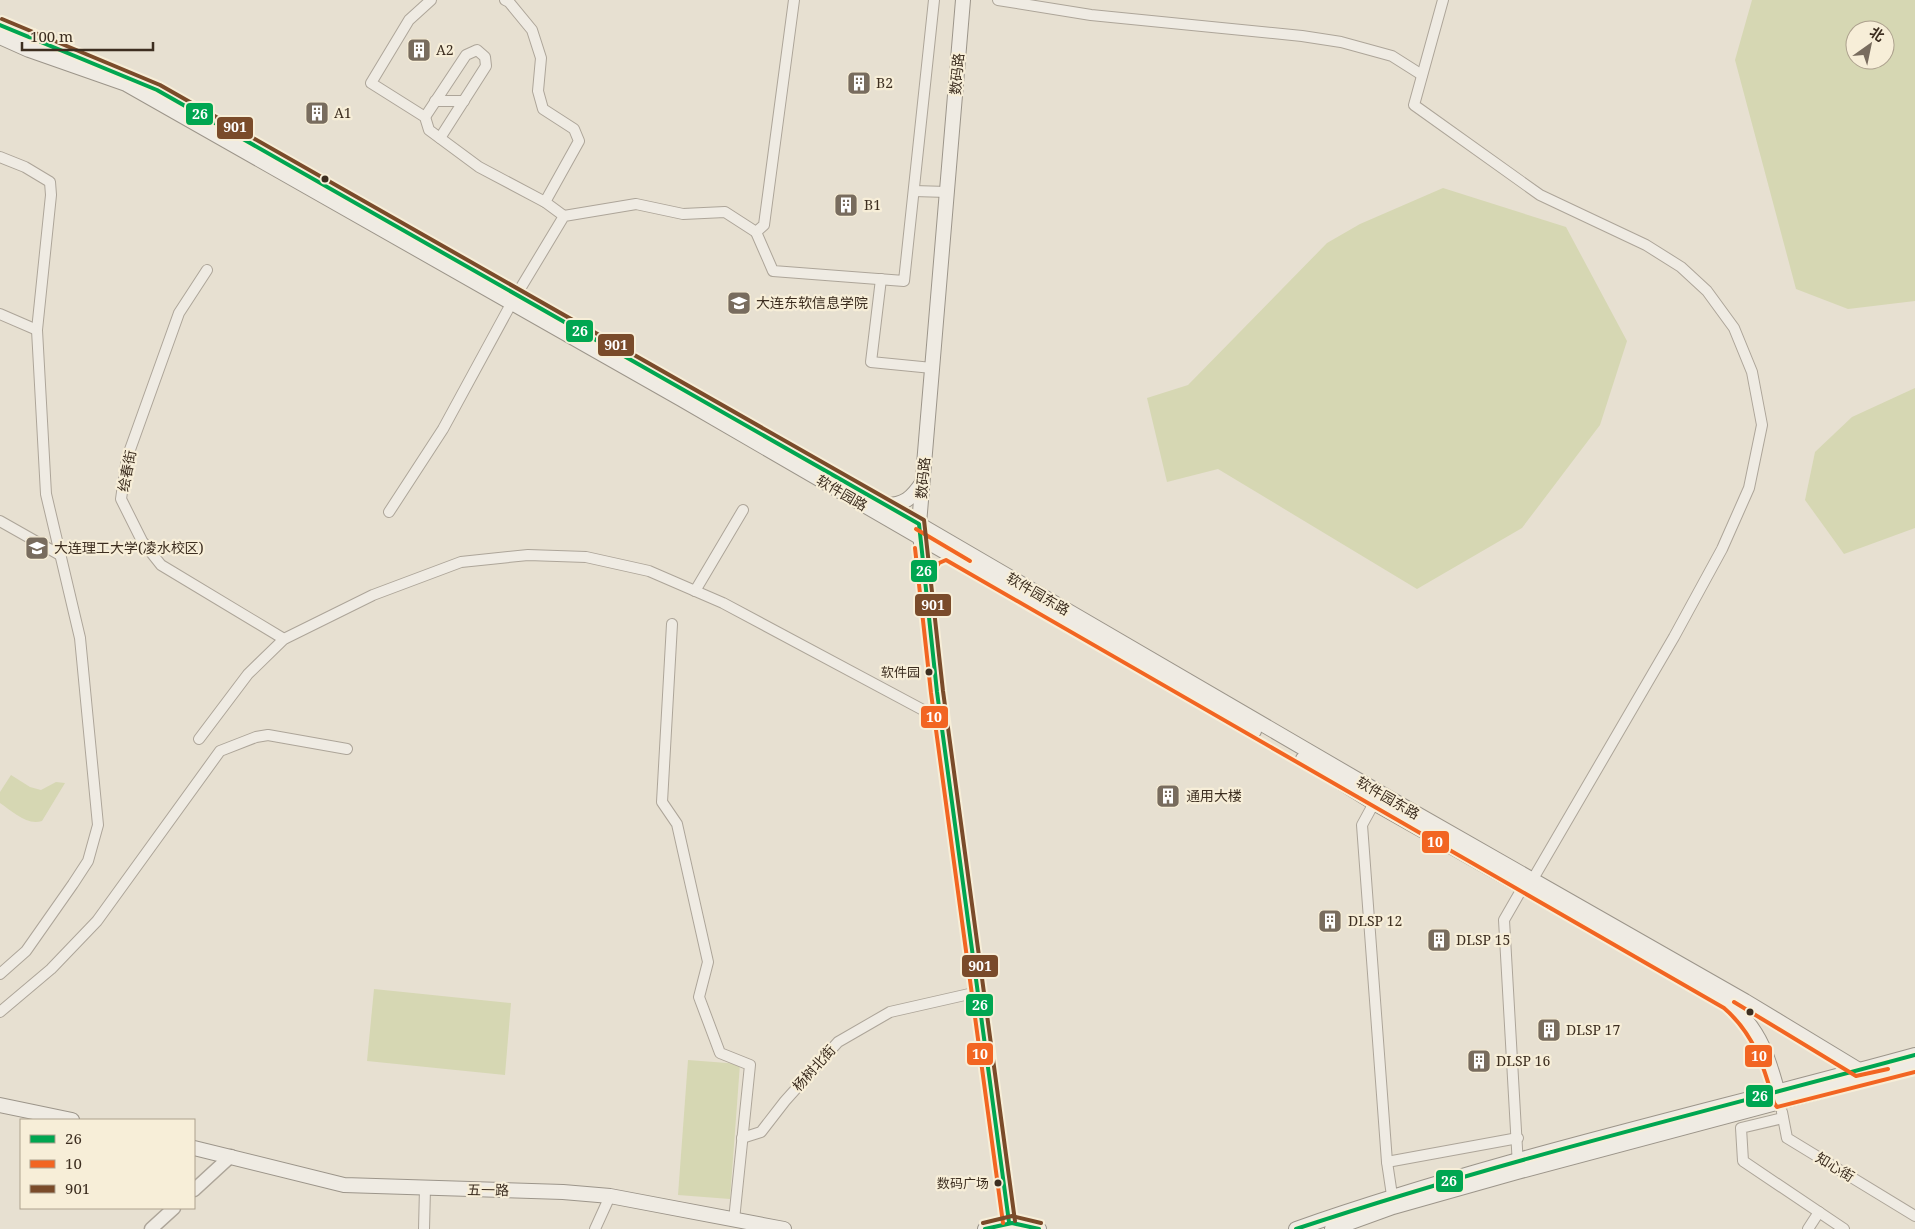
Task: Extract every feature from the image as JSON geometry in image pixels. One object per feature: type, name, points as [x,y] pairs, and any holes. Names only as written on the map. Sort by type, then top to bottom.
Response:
[{"type":"main road","name":"数码路","points":[[963,0],[919,531],[941,715],[1009,1222]]},
{"type":"main road","name":"软件园路","points":[[0,25],[33,40],[121,72],[157,90],[514,299],[919,531]]},
{"type":"main road","name":"软件园路","points":[[0,37],[29,50],[126,84],[886,505],[919,531]]},
{"type":"main road","points":[[886,505],[898,505],[907,501],[922,482]]},
{"type":"main road","name":"软件园东路","points":[[919,531],[1528,885],[1738,1011],[1756,1030],[1778,1096]]},
{"type":"main road","name":"软件园东路","points":[[919,531],[946,554],[1290,751],[1374,803],[1745,1001],[1859,1070]]},
{"type":"main road","points":[[924,573],[935,558],[946,554]]},
{"type":"main road","points":[[1778,1096],[1859,1070],[1915,1056]]},
{"type":"main road","points":[[1296,1229],[1518,1166],[1778,1096],[1915,1066]]},
{"type":"main road","points":[[0,1105],[67,1119]]},
{"type":"main road","name":"五一路","points":[[195,1148],[344,1185],[563,1192],[610,1196],[784,1229]]},
{"type":"main road","points":[[1332,1229],[1392,1202]]},
{"type":"main road","points":[[985,1229],[1009,1222],[1026,1223],[1039,1229]]},
{"type":"street","points":[[431,0],[409,20],[370,83],[425,117],[429,130],[479,167],[544,202],[564,216],[636,204],[683,214],[724,212],[756,232],[773,271],[904,281],[934,0]]},
{"type":"street","points":[[505,0],[509,2],[532,30],[541,58],[538,91],[543,109],[574,129],[579,141],[544,202]]},
{"type":"street","points":[[786,0],[792,14]]},
{"type":"street","points":[[756,232],[764,225],[794,0]]},
{"type":"street","points":[[998,0],[1091,15],[1302,36],[1341,42],[1392,56],[1422,75]]},
{"type":"street","points":[[1443,0],[1414,105],[1540,195],[1646,244],[1681,267],[1706,291],[1734,328],[1752,372],[1762,425],[1749,488],[1722,549],[1674,637],[1528,885],[1504,920],[1518,1138],[1518,1166]]},
{"type":"street","points":[[425,117],[466,55],[476,50],[485,57],[486,66],[440,138]]},
{"type":"street","points":[[435,101],[464,102]]},
{"type":"street","points":[[0,157],[24,167],[50,182],[51,195],[37,330],[46,494],[80,638],[98,825],[88,861],[73,884],[26,951],[0,974]]},
{"type":"street","points":[[914,191],[947,192]]},
{"type":"street","points":[[389,512],[443,430],[514,299],[564,216]]},
{"type":"street","name":"绘春街","points":[[207,270],[179,313],[127,458],[121,499],[142,541],[161,564],[284,639]]},
{"type":"street","points":[[881,279],[872,362],[932,368]]},
{"type":"street","points":[[0,314],[37,330]]},
{"type":"street","points":[[695,591],[743,510]]},
{"type":"street","points":[[0,521],[60,555]]},
{"type":"street","points":[[199,739],[248,674],[284,639],[373,595],[461,562],[528,555],[586,557],[649,571],[723,603],[925,711],[941,715]]},
{"type":"street","points":[[672,624],[662,802],[677,824],[708,962],[699,997],[720,1053],[750,1065],[734,1220]]},
{"type":"street","points":[[0,1012],[51,969],[97,921],[220,751],[256,737],[268,735],[347,749]]},
{"type":"street","points":[[1374,803],[1362,825],[1387,1162],[1392,1202]]},
{"type":"street","name":"杨树北街","points":[[742,1138],[761,1132],[785,1101],[838,1042],[890,1012],[978,992]]},
{"type":"street","name":"知心街","points":[[1778,1096],[1787,1138],[1915,1216]]},
{"type":"street","points":[[1783,1118],[1741,1128],[1743,1161],[1844,1229]]},
{"type":"street","points":[[1387,1162],[1518,1138]]},
{"type":"street","points":[[195,1189],[231,1156]]},
{"type":"street","points":[[424,1229],[425,1188]]},
{"type":"street","points":[[595,1229],[610,1196]]},
{"type":"street","points":[[151,1229],[173,1209]]},
{"type":"street","points":[[1808,1229],[1819,1212]]},
{"type":"green space","points":[[1752,0],[1915,0],[1915,301],[1848,309],[1796,289],[1735,60]]},
{"type":"green space","points":[[1443,188],[1566,227],[1627,341],[1600,425],[1522,528],[1417,589],[1218,469],[1167,482],[1147,398],[1188,385],[1327,243],[1360,224]]},
{"type":"green space","points":[[1915,388],[1915,528],[1844,554],[1805,500],[1815,452],[1852,417]]},
{"type":"green space","points":[[11,775],[30,787],[41,790],[56,782],[65,783],[42,821],[25,820],[0,803],[0,792]]},
{"type":"green space","points":[[374,989],[511,1003],[505,1075],[367,1061]]},
{"type":"green space","points":[[688,1060],[740,1064],[730,1199],[678,1195]]},
{"type":"transit line","name":"901","points":[[2,19],[160,85],[924,520],[943,691],[1015,1221]]},
{"type":"transit line","name":"26","points":[[0,25],[157,90],[919,524],[937,692],[1009,1222]]},
{"type":"transit line","name":"10","points":[[916,529],[970,561]]},
{"type":"transit line","name":"10","points":[[915,548],[931,693],[1003,1223]]},
{"type":"transit line","name":"10","points":[[929,577],[939,563],[946,560],[1724,1008],[1743,1029],[1757,1051],[1777,1107],[1915,1072]]},
{"type":"transit line","name":"10","points":[[1734,1002],[1856,1076],[1888,1069]]},
{"type":"transit line","name":"26","points":[[1296,1229],[1373,1204],[1527,1159],[1915,1055]]},
{"type":"transit line","name":"901","points":[[983,1223],[1012,1216],[1041,1223]]},
{"type":"transit line","name":"26","points":[[985,1229],[1012,1223],[1039,1229]]},
{"type":"place","name":"A2","points":[[419,50]]},
{"type":"place","name":"B2","points":[[859,83]]},
{"type":"place","name":"A1","points":[[317,113]]},
{"type":"place","name":"B1","points":[[846,205]]},
{"type":"place","name":"大连东软信息学院","points":[[739,303]]},
{"type":"place","name":"大连理工大学(凌水校区)","points":[[37,548]]},
{"type":"place","name":"软件园","points":[[929,672]]},
{"type":"place","name":"通用大楼","points":[[1168,796]]},
{"type":"place","name":"DLSP 12","points":[[1330,921]]},
{"type":"place","name":"DLSP 15","points":[[1439,940]]},
{"type":"place","name":"DLSP 17","points":[[1549,1030]]},
{"type":"place","name":"DLSP 16","points":[[1479,1061]]},
{"type":"place","name":"数码广场","points":[[998,1183]]}]
